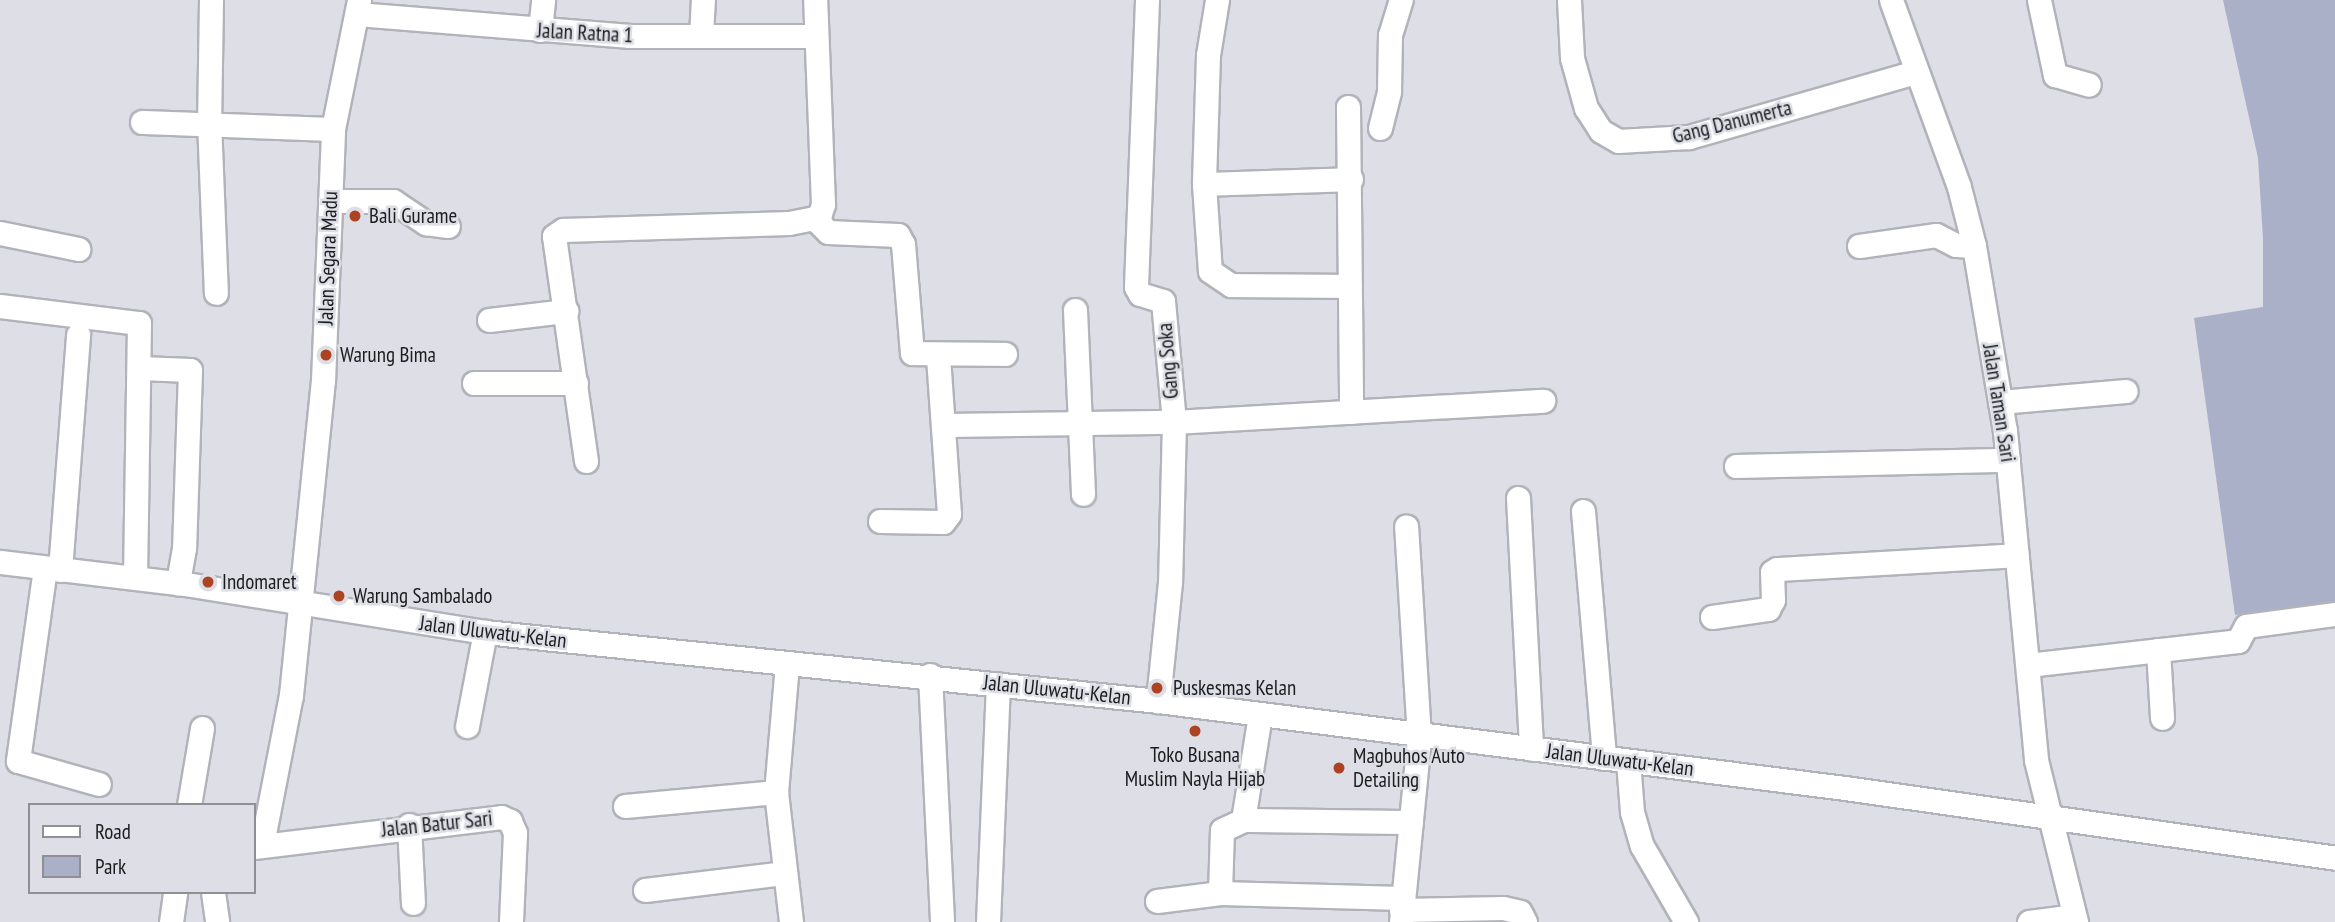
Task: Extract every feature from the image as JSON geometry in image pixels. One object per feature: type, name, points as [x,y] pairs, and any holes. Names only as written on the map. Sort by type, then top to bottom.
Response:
[{"type":"street","points":[[211,0],[209,121],[216,293]]},
{"type":"street","points":[[540,30],[543,0]]},
{"type":"street","points":[[701,36],[703,0]]},
{"type":"street","points":[[814,0],[823,204],[816,219]]},
{"type":"street","name":"Gang Soka","points":[[1147,0],[1136,286],[1140,294],[1163,301],[1174,422],[1170,582],[1158,701]]},
{"type":"street","points":[[1217,0],[1208,55],[1204,184],[1209,266],[1214,278],[1231,285],[1347,286]]},
{"type":"street","points":[[1380,128],[1389,91],[1390,35],[1401,0]]},
{"type":"street","name":"Gang Danumerta","points":[[1569,0],[1572,58],[1586,108],[1601,131],[1618,141],[1689,137],[1916,72]]},
{"type":"street","name":"Jalan Taman Sari","points":[[1891,0],[1959,187],[1974,246],[2008,460],[2036,760],[2050,819]]},
{"type":"street","points":[[2039,0],[2055,75],[2089,85]]},
{"type":"street","name":"Jalan Ratna 1","points":[[358,7],[540,30],[701,36],[814,36]]},
{"type":"street","name":"Jalan Segara Madu","points":[[298,602],[323,381],[333,129],[358,7]]},
{"type":"street","points":[[1348,107],[1351,179],[1347,286],[1351,412]]},
{"type":"street","points":[[142,122],[209,121],[333,129]]},
{"type":"street","points":[[1204,184],[1351,179]]},
{"type":"street","points":[[330,201],[393,201],[426,223],[448,226]]},
{"type":"street","points":[[586,461],[554,238],[559,231],[816,219],[828,232],[898,235],[903,244],[911,349],[916,355],[1005,354]]},
{"type":"street","points":[[0,233],[78,249]]},
{"type":"street","points":[[1858,246],[1936,235],[1956,245],[1974,246]]},
{"type":"street","points":[[0,306],[138,322],[140,368],[135,577]]},
{"type":"street","points":[[1075,310],[1077,426],[1083,494]]},
{"type":"street","points":[[489,320],[566,311]]},
{"type":"street","points":[[78,335],[52,569],[17,758],[22,765],[99,784]]},
{"type":"street","points":[[880,521],[947,519],[946,425],[938,355]]},
{"type":"street","points":[[140,368],[191,371],[184,548],[178,583]]},
{"type":"street","points":[[474,383],[576,383]]},
{"type":"street","points":[[2000,402],[2126,391]]},
{"type":"street","points":[[946,425],[1077,426],[1543,401]]},
{"type":"street","points":[[1736,466],[2008,460]]},
{"type":"street","points":[[1518,498],[1531,749]]},
{"type":"street","points":[[1583,511],[1605,758]]},
{"type":"street","points":[[1401,910],[1419,737],[1406,526]]},
{"type":"street","points":[[1712,617],[1768,609],[1774,597],[1772,572],[1777,569],[2017,555]]},
{"type":"street","name":"Jalan Uluwatu-Kelan","points":[[0,562],[178,583],[485,632],[787,664],[930,675],[1158,701],[1419,737],[1628,761],[2335,858]]},
{"type":"street","name":"Jalan Batur Sari","points":[[298,602],[291,695],[258,846],[481,817],[510,821],[515,833],[511,922]]},
{"type":"street","points":[[2028,665],[2238,641],[2246,626],[2335,614]]},
{"type":"street","points":[[467,726],[485,632]]},
{"type":"street","points":[[2158,650],[2162,718]]},
{"type":"street","points":[[787,664],[775,792],[791,922]]},
{"type":"street","points":[[930,675],[942,922]]},
{"type":"street","points":[[988,922],[998,684]]},
{"type":"street","points":[[1243,820],[1260,715]]},
{"type":"street","points":[[190,803],[202,728]]},
{"type":"street","points":[[1628,761],[1632,812],[1642,846],[1686,922]]},
{"type":"street","points":[[625,806],[775,792]]},
{"type":"street","points":[[2029,922],[2075,919],[2050,819]]},
{"type":"street","points":[[1220,892],[1222,830],[1243,820],[1411,822]]},
{"type":"street","points":[[409,825],[413,903]]},
{"type":"street","points":[[645,890],[783,873]]},
{"type":"street","points":[[1157,901],[1220,892],[1401,910],[1503,908],[1520,912],[1525,922]]},
{"type":"street","points":[[170,922],[175,894]]},
{"type":"street","points":[[213,894],[217,922]]},
{"type":"green space","points":[[2223,0],[2335,0],[2335,602],[2235,615],[2194,318],[2263,307],[2263,239],[2258,158]]},
{"type":"place","name":"Bali Gurame","points":[[355,216]]},
{"type":"place","name":"Warung Bima","points":[[326,355]]},
{"type":"place","name":"Indomaret","points":[[208,582]]},
{"type":"place","name":"Warung Sambalado","points":[[339,596]]},
{"type":"place","name":"Puskesmas Kelan","points":[[1157,688]]},
{"type":"place","name":"Toko Busana Muslim Nayla Hijab","points":[[1195,731]]},
{"type":"place","name":"Magbuhos Auto Detailing","points":[[1339,768]]}]
